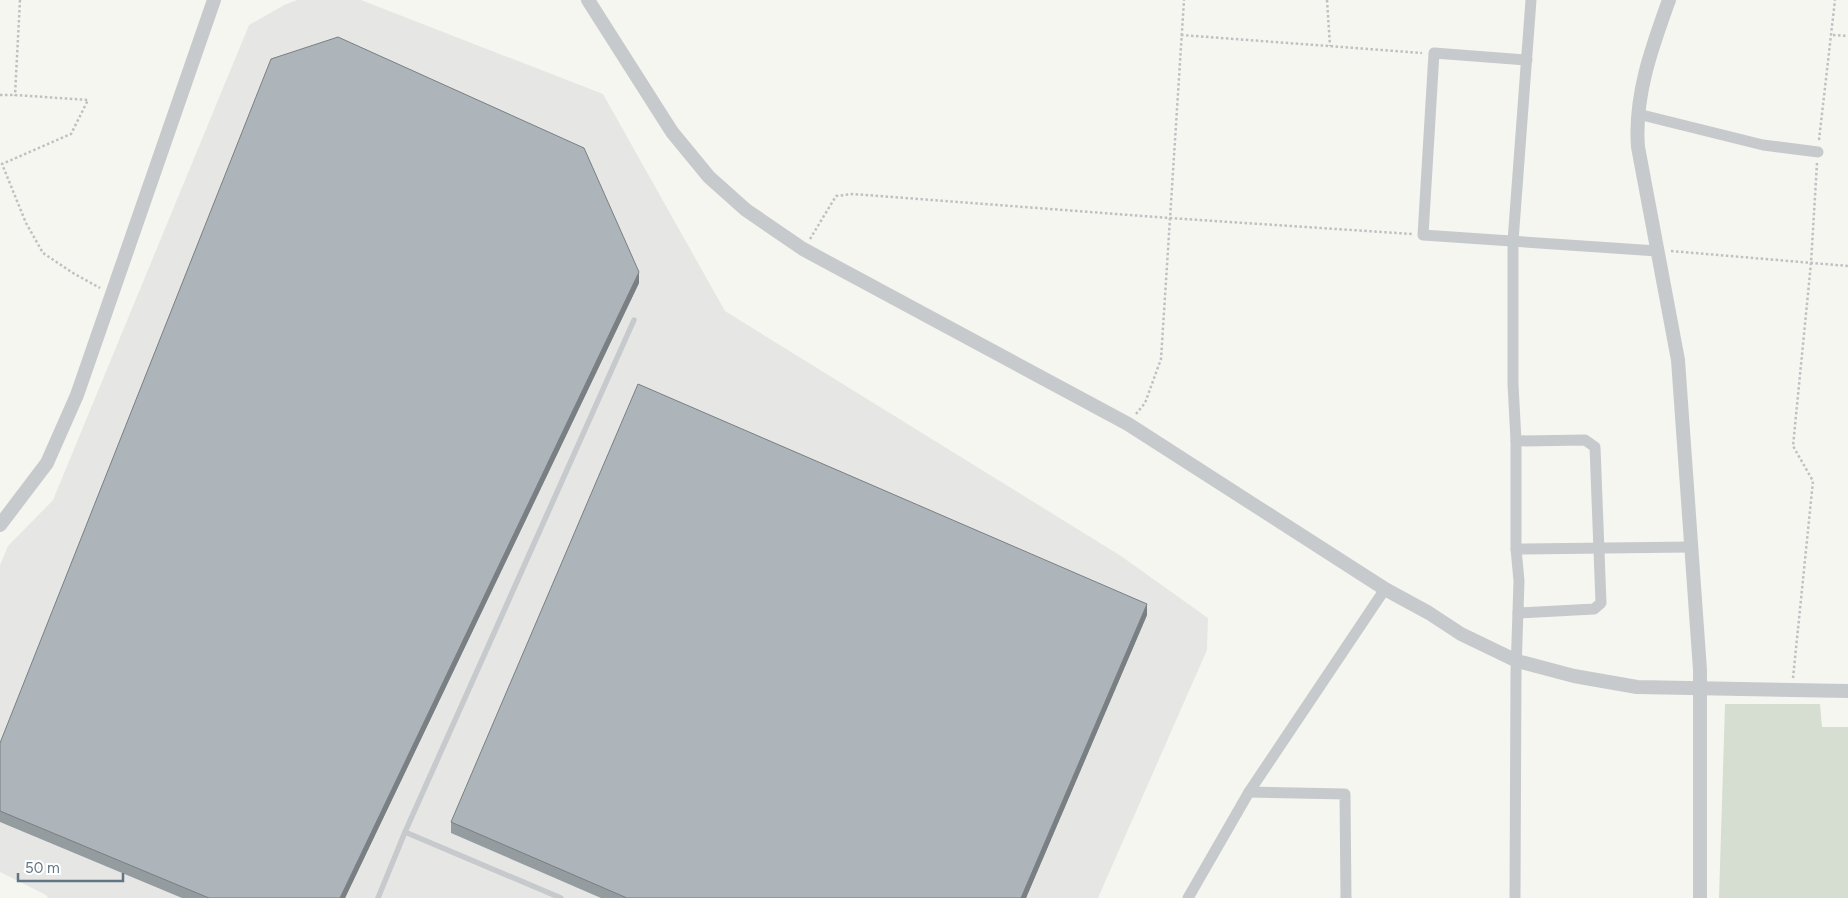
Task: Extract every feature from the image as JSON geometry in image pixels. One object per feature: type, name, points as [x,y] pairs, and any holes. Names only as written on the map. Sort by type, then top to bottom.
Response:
[{"type":"street","points":[[0,525],[47,463],[77,395],[214,0]]},
{"type":"street","points":[[588,0],[672,132],[709,177],[746,210],[803,249],[1128,424],[1385,590],[1462,634],[1517,661],[1574,676],[1637,686],[1848,691]]},
{"type":"street","points":[[1515,898],[1519,581],[1516,548],[1516,441],[1513,384],[1513,241],[1531,0]]},
{"type":"street","points":[[1669,0],[1647,66],[1638,114],[1638,147],[1678,360],[1701,687],[1700,898]]},
{"type":"street","points":[[1527,60],[1434,54],[1423,235],[1657,251]]},
{"type":"street","points":[[1638,114],[1763,145],[1818,152]]},
{"type":"street","points":[[1516,441],[1585,440],[1595,447],[1600,603],[1594,610],[1518,613]]},
{"type":"street","points":[[1516,548],[1690,547]]},
{"type":"street","points":[[1188,898],[1249,792],[1385,590]]},
{"type":"street","points":[[1249,792],[1345,794],[1346,898]]},
{"type":"lane","points":[[378,898],[405,832],[634,320]]},
{"type":"lane","points":[[405,832],[561,898]]},
{"type":"path","points":[[16,95],[20,0]]},
{"type":"path","points":[[1128,424],[1145,402],[1161,359],[1184,0]]},
{"type":"path","points":[[1327,0],[1330,46]]},
{"type":"path","points":[[1792,689],[1813,481],[1793,446],[1811,263],[1818,152],[1836,0]]},
{"type":"path","points":[[1181,35],[1434,54]]},
{"type":"path","points":[[1833,35],[1848,36]]},
{"type":"path","points":[[0,95],[88,100],[71,134],[2,164],[26,223],[43,253],[112,295]]},
{"type":"path","points":[[803,249],[836,196],[854,194],[1423,235]]},
{"type":"path","points":[[1657,251],[1848,266]]},
{"type":"shaded area","points":[[297,0],[361,0],[603,94],[725,311],[1121,556],[1208,618],[1207,650],[1098,898],[48,898],[46,895],[0,872],[0,565],[8,546],[53,500],[249,25],[284,5]]},
{"type":"shaded area","points":[[1725,704],[1820,704],[1822,727],[1848,727],[1848,898],[1719,898]]},
{"type":"building","points":[[338,37],[584,148],[639,272],[340,898],[209,898],[0,811],[0,743],[271,59]]},
{"type":"building","points":[[638,384],[1147,604],[1021,898],[627,898],[451,822]]}]
